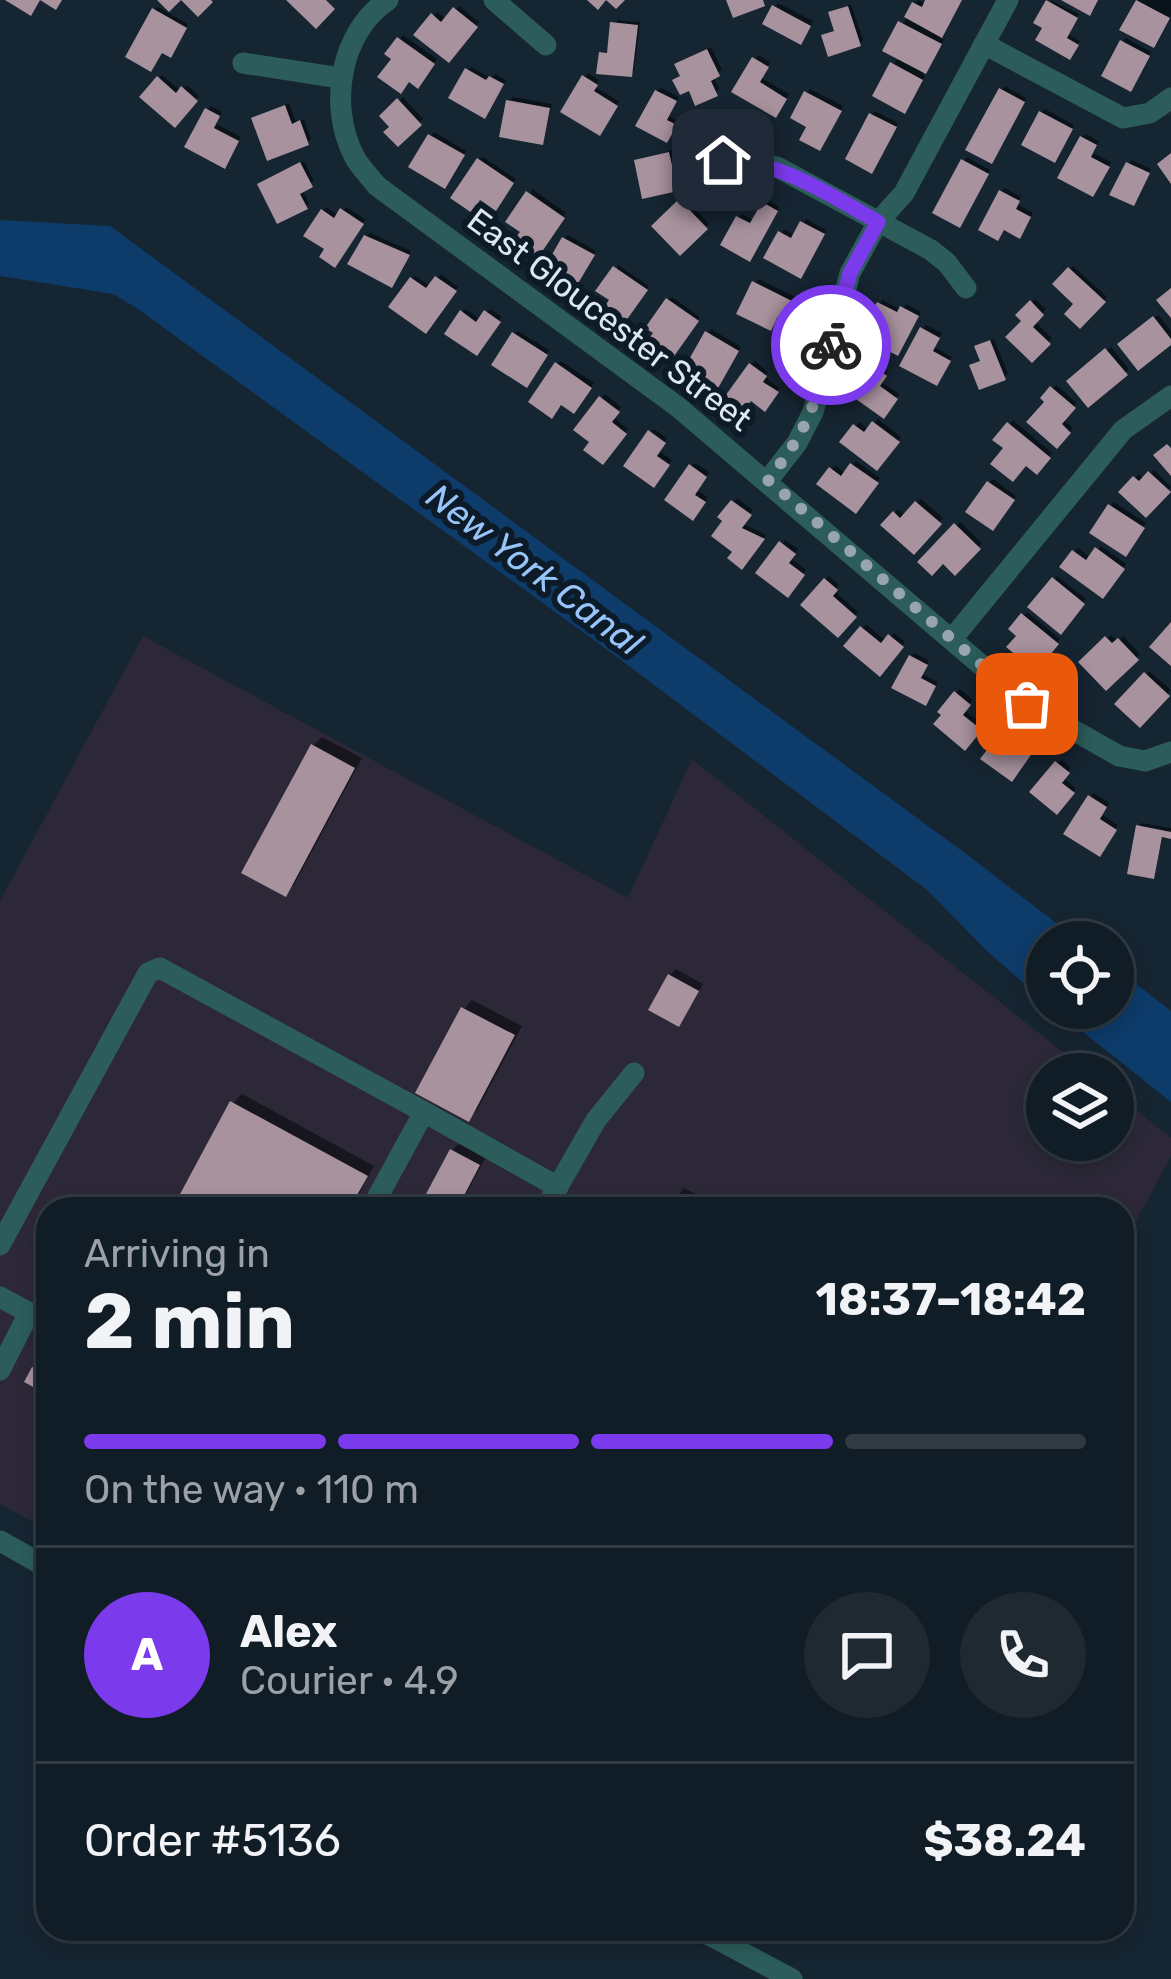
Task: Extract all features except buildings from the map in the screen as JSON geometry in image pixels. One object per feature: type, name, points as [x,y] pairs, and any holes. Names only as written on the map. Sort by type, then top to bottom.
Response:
[{"type":"street","points":[[243,63],[340,78],[360,31],[388,0]]},
{"type":"street","points":[[494,0],[546,45]]},
{"type":"street","points":[[768,480],[814,412],[850,273],[878,222],[904,193],[1008,0]]},
{"type":"street","points":[[984,44],[1123,118],[1150,113],[1171,98]]},
{"type":"street","name":"East Gloucester Street","points":[[340,78],[344,121],[354,156],[377,186],[678,407],[1051,720],[1119,756],[1145,761],[1171,752]]},
{"type":"street","points":[[723,160],[752,160],[777,167],[931,250],[966,288]]},
{"type":"street","points":[[952,639],[1124,430],[1171,396]]},
{"type":"street","points":[[0,1245],[148,974],[160,968],[557,1186]]},
{"type":"street","points":[[551,1197],[596,1120],[634,1073]]},
{"type":"street","points":[[378,1197],[424,1112]]},
{"type":"street","points":[[0,1298],[36,1317]]},
{"type":"street","points":[[0,1370],[36,1321]]},
{"type":"street","points":[[0,1541],[36,1561]]},
{"type":"street","points":[[734,1941],[792,1979]]},
{"type":"shaded area","points":[[143,636],[628,898],[692,759],[1026,1023],[1026,1029],[1034,1029],[1064,1053],[1026,1053],[1026,1161],[1134,1161],[1134,1109],[1171,1138],[1171,1156],[1134,1225],[1134,1197],[36,1197],[36,1524],[0,1504],[0,901]]},
{"type":"water","name":"New York Canal","points":[[0,220],[110,226],[1054,921],[1026,921],[1026,985],[927,890],[617,657],[138,309],[113,294],[0,276]]},
{"type":"water","points":[[1134,982],[1171,1011],[1171,1102],[1134,1073],[1134,1053],[1109,1053],[1079,1029],[1134,1029]]},
{"type":"way so far","points":[[831,345],[814,412],[768,480],[1027,704]]},
{"type":"route","points":[[723,160],[752,160],[777,167],[878,222],[850,273],[831,345]]}]
